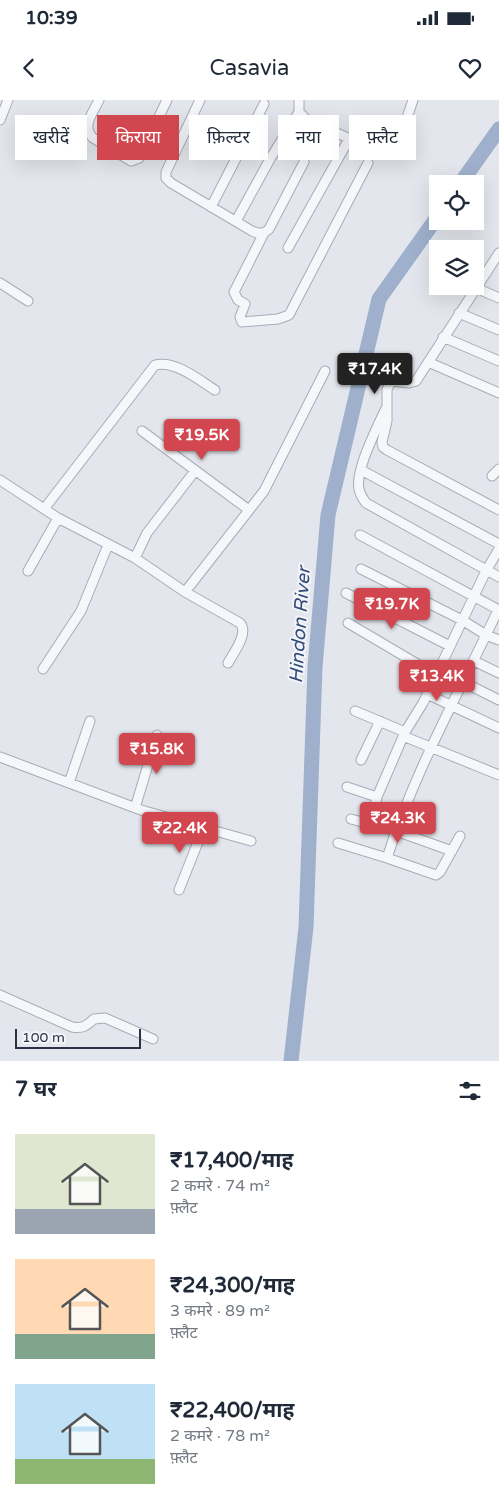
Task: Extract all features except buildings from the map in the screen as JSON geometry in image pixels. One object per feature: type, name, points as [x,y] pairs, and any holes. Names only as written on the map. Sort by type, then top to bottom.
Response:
[{"type":"street","points":[[0,120],[8,100]]},
{"type":"street","points":[[99,100],[87,126],[88,133],[92,138],[131,161],[139,158],[167,100]]},
{"type":"street","points":[[200,100],[168,164],[166,175],[168,181],[257,233],[264,233]]},
{"type":"street","points":[[236,221],[270,159],[299,112],[299,100]]},
{"type":"street","points":[[408,115],[413,100]]},
{"type":"street","points":[[211,207],[264,104]]},
{"type":"street","points":[[288,248],[349,139],[307,120],[299,112]]},
{"type":"street","points":[[304,162],[269,229],[264,233],[234,292],[238,300],[245,304],[240,317],[242,322],[278,319],[289,315],[368,163]]},
{"type":"street","points":[[484,278],[496,264],[499,253]]},
{"type":"street","points":[[0,283],[28,301]]},
{"type":"street","points":[[484,291],[499,298]]},
{"type":"street","points":[[471,295],[416,381],[409,383],[393,381],[389,385],[387,390],[387,421],[382,442],[383,447],[499,510]]},
{"type":"street","points":[[459,313],[499,330]]},
{"type":"street","points":[[443,337],[499,360]]},
{"type":"street","points":[[428,362],[499,393]]},
{"type":"street","points":[[44,509],[155,366],[161,364],[180,370],[215,390]]},
{"type":"street","points":[[185,592],[264,491],[325,371]]},
{"type":"street","points":[[387,407],[372,438],[358,483],[359,490],[366,503],[499,577]]},
{"type":"street","points":[[142,431],[249,510]]},
{"type":"street","points":[[492,476],[499,469]]},
{"type":"street","points":[[361,470],[499,544]]},
{"type":"street","points":[[135,558],[148,533],[195,471]]},
{"type":"street","points":[[0,480],[58,518],[135,558],[185,592],[240,623],[243,632],[228,663]]},
{"type":"street","points":[[28,571],[58,518]]},
{"type":"street","points":[[360,535],[498,610],[432,748],[396,831],[387,858]]},
{"type":"street","points":[[44,669],[81,611],[108,545]]},
{"type":"street","points":[[371,824],[377,797],[404,734],[427,694],[486,571],[499,549]]},
{"type":"street","points":[[362,570],[499,640]]},
{"type":"street","points":[[346,593],[450,646]]},
{"type":"street","points":[[348,623],[436,675]]},
{"type":"street","points":[[474,661],[499,673]]},
{"type":"street","points":[[463,682],[499,700]]},
{"type":"street","points":[[427,694],[499,728]]},
{"type":"street","points":[[355,711],[380,721],[432,748],[499,775]]},
{"type":"street","points":[[69,783],[90,721]]},
{"type":"street","points":[[361,760],[380,721]]},
{"type":"street","points":[[135,808],[157,735]]},
{"type":"street","points":[[0,757],[135,808],[251,841]]},
{"type":"street","points":[[347,787],[377,797]]},
{"type":"street","points":[[351,819],[396,831],[452,851]]},
{"type":"street","points":[[179,890],[204,827]]},
{"type":"street","points":[[338,843],[436,875],[440,872],[460,836]]},
{"type":"street","points":[[0,995],[72,1027],[86,1027],[94,1019],[105,1018],[153,1039]]},
{"type":"waterway","name":"Hindon River","points":[[466,175],[499,129]]},
{"type":"waterway","name":"Hindon River","points":[[291,1061],[306,927],[315,667],[328,515],[379,299],[429,229]]}]
